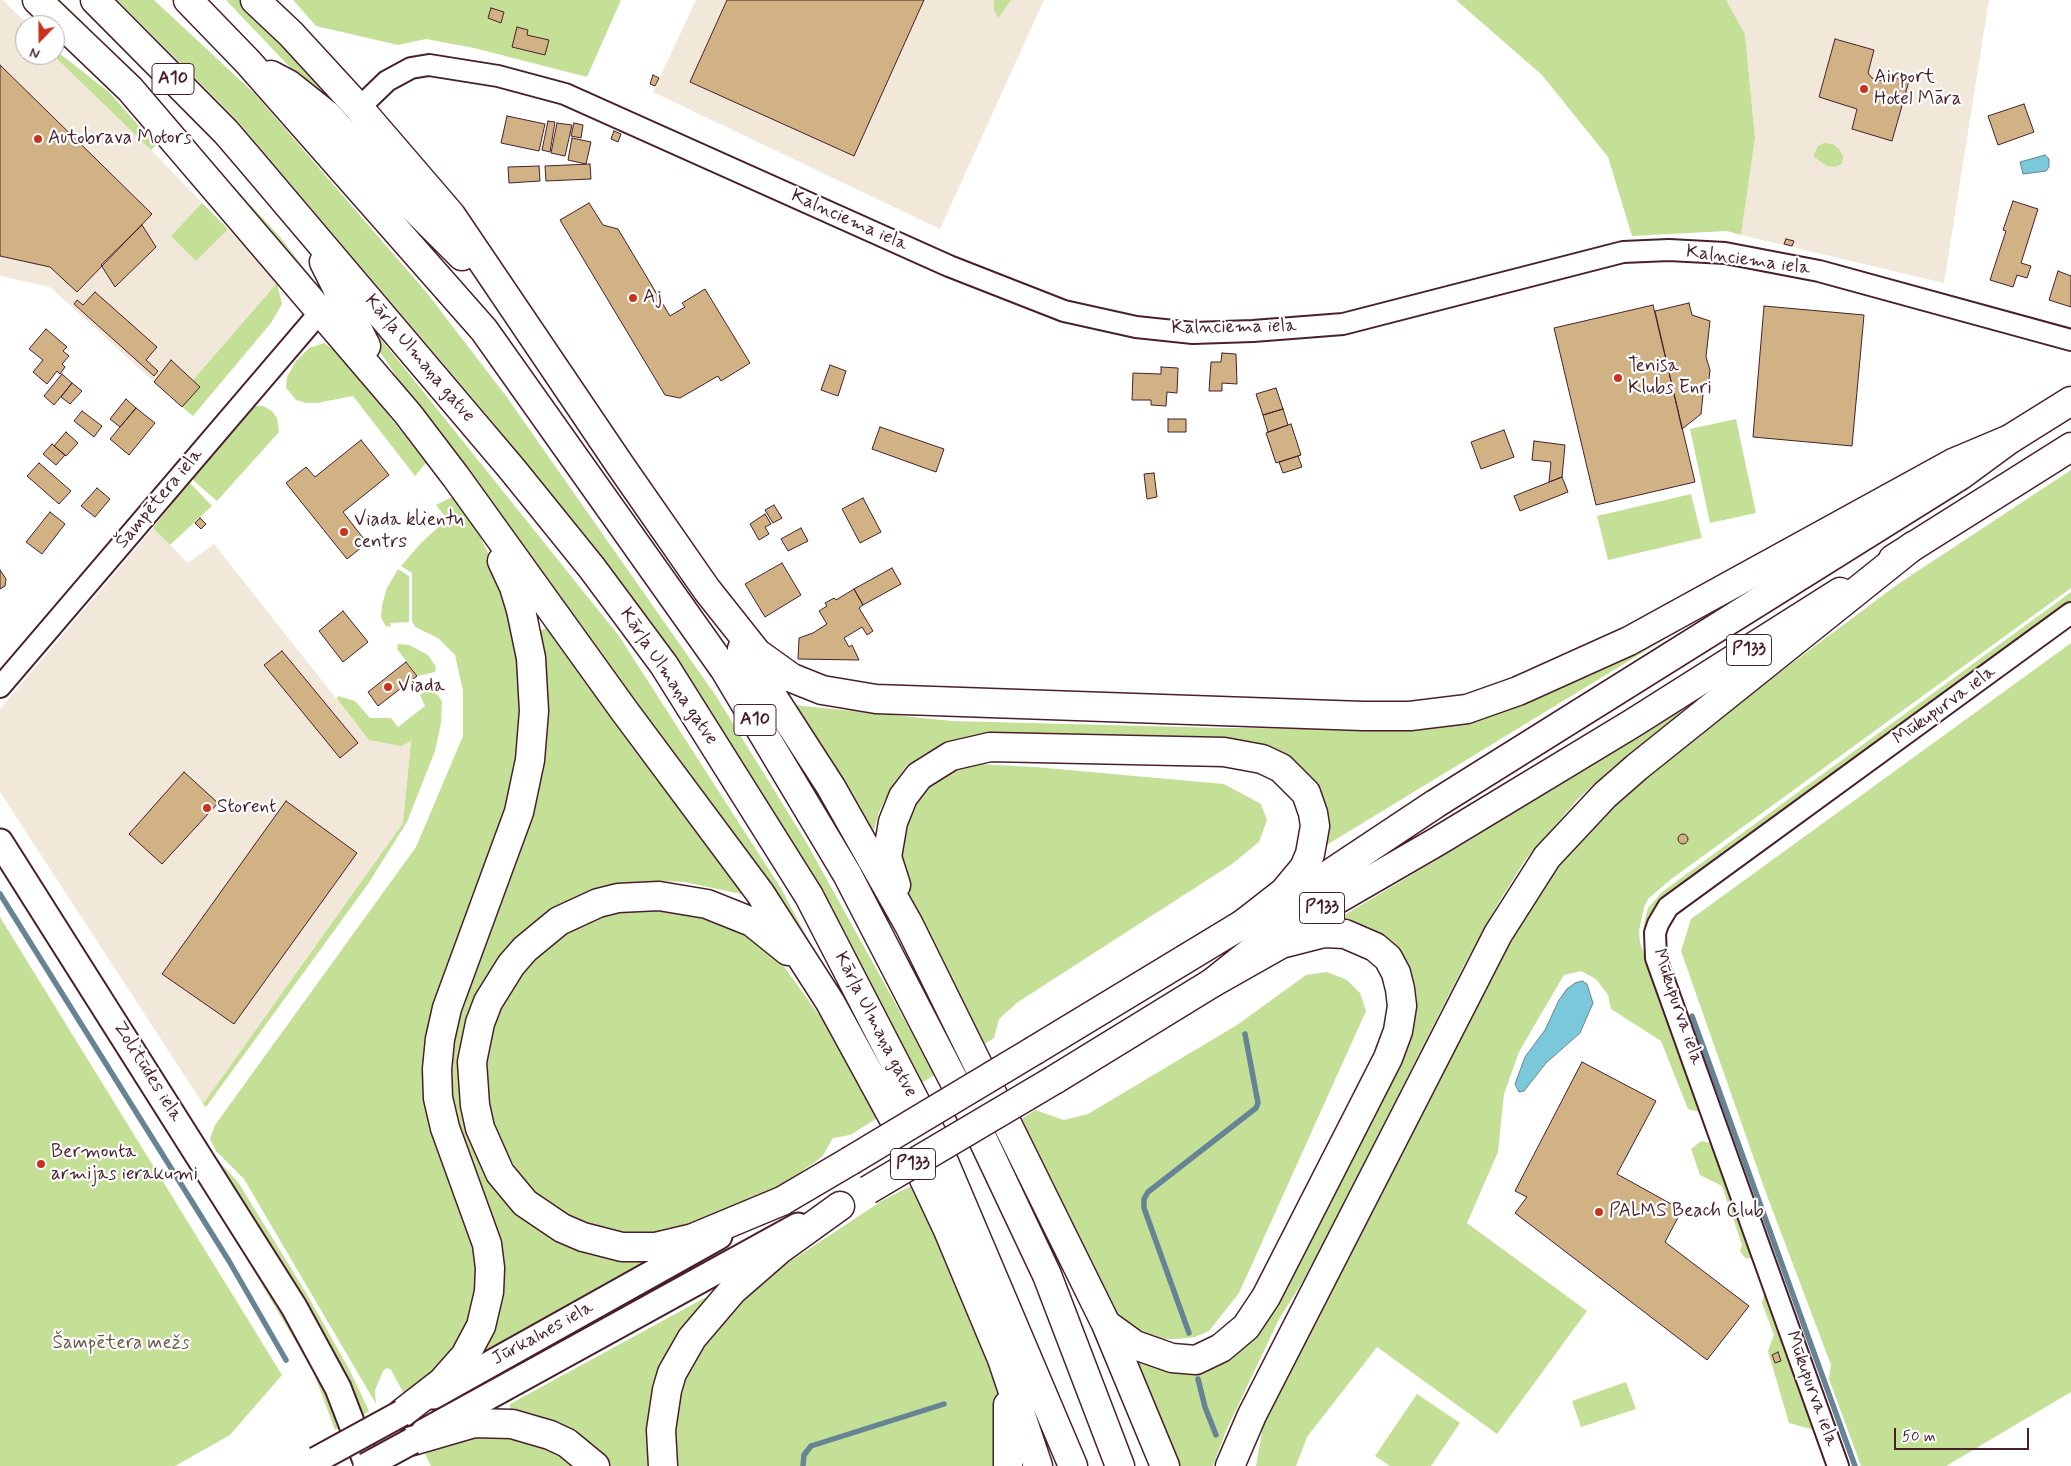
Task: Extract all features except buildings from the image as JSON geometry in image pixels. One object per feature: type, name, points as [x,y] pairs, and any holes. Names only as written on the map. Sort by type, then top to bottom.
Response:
[{"type":"main road","points":[[37,0],[130,89],[408,414],[760,893],[830,1002],[908,1145],[948,1230],[1002,1359],[1038,1466]]},
{"type":"main road","name":"Kārļa Ulmaņa gatve","points":[[95,0],[226,132],[309,229],[512,469],[592,568],[664,665],[809,896],[933,1136],[1073,1466]]},
{"type":"main road","name":"A10","points":[[188,0],[248,62],[484,330],[725,670],[847,874],[968,1108],[1047,1275],[1120,1466]]},
{"type":"main road","points":[[255,0],[291,34],[359,108],[451,215],[521,322],[707,590],[757,653],[792,678],[822,690],[876,699],[1112,708],[1410,716],[1467,709],[1518,691],[1629,641],[1953,464],[2010,439]]},
{"type":"main road","points":[[248,62],[288,84],[327,115],[387,181],[446,238],[521,322]]},
{"type":"main road","points":[[309,229],[351,319],[408,414]]},
{"type":"main road","name":"P133","points":[[782,1201],[1243,924],[1292,899],[1436,804],[1962,475],[2010,439],[2071,401]]},
{"type":"main road","name":"P133","points":[[840,1206],[1054,1080],[1212,983],[1256,948],[1286,929],[1438,841],[1599,743],[2071,446]]},
{"type":"main road","points":[[402,1413],[442,1382],[465,1356],[481,1326],[489,1292],[490,1268],[486,1244],[444,1128],[438,1098],[437,1068],[440,1039],[447,1008],[526,787],[534,711],[531,658],[522,610],[514,587],[476,506]]},
{"type":"main road","points":[[1230,1466],[1252,1415],[1498,934],[1547,857],[1599,801],[1637,767],[1750,679],[1913,546]]},
{"type":"main road","points":[[707,590],[753,667],[831,787],[909,925],[1106,1324],[1165,1466]]},
{"type":"main road","points":[[909,925],[888,857],[893,822],[903,797],[919,776],[951,756],[990,747],[1224,752],[1262,759],[1281,768],[1306,793],[1314,819],[1312,847],[1304,868],[1294,882],[1243,924]]},
{"type":"main road","points":[[782,1201],[693,1238],[655,1247],[622,1247],[583,1237],[562,1228],[542,1216],[518,1196],[500,1173],[489,1151],[475,1105],[472,1084],[475,1042],[488,1002],[503,977],[525,949],[559,920],[586,907],[618,898],[658,896],[688,900],[738,914],[778,941],[830,1002]]},
{"type":"main road","points":[[1106,1324],[1135,1345],[1172,1358],[1196,1360],[1221,1348],[1246,1328],[1266,1297],[1388,1058],[1398,1031],[1402,1006],[1400,990],[1396,973],[1388,958],[1375,948],[1345,934],[1324,933],[1281,944],[1212,983]]},
{"type":"main road","points":[[663,1466],[661,1430],[667,1390],[672,1373],[692,1338],[733,1290],[779,1250],[840,1206]]},
{"type":"main road","points":[[1002,1359],[1008,1409],[1008,1466]]},
{"type":"main road","points":[[412,1441],[474,1423],[512,1424],[530,1428],[567,1444],[595,1466]]},
{"type":"street","name":"Kalnciema iela","points":[[359,108],[387,82],[411,68],[429,64],[498,76],[565,94],[949,266],[1064,311],[1136,327],[1193,333],[1253,331],[1343,324],[1623,252],[1669,250],[1725,253],[1819,271],[2069,337]]},
{"type":"street","name":"Šampētera iela","points":[[0,687],[321,311]]},
{"type":"street","name":"Mūkupurva iela","points":[[1838,1466],[1656,958],[1655,933],[1660,919],[1668,907],[2071,613]]},
{"type":"street","name":"Zolitūdes iela","points":[[0,842],[189,1138],[318,1350],[341,1395],[367,1466]]},
{"type":"street","name":"Jūrkalnes iela","points":[[310,1463],[782,1201]]},
{"type":"street","name":"Jūrkalnes iela","points":[[367,1466],[412,1441],[431,1427],[776,1237],[840,1206]]},
{"type":"shaded area","points":[[0,0],[3,0],[18,15],[15,15],[15,65],[63,65],[151,150],[262,264],[277,283],[175,401],[50,287],[0,276]]},
{"type":"shaded area","points":[[696,0],[1044,0],[940,229],[653,92]]},
{"type":"shaded area","points":[[1726,0],[1989,0],[1944,283],[1741,235],[1755,138],[1745,34]]},
{"type":"shaded area","name":"Storent","points":[[153,528],[188,563],[214,544],[369,740],[411,741],[403,823],[203,1104],[0,792],[0,709]]},
{"type":"green space","points":[[52,0],[60,0],[81,20],[280,237],[325,295],[351,336]]},
{"type":"green space","points":[[117,0],[154,0],[255,94],[427,293],[506,396],[716,696],[805,840],[935,1075],[921,1083],[830,913],[690,679],[587,539],[486,414],[234,117]]},
{"type":"green space","points":[[226,0],[243,0],[445,217],[322,101]]},
{"type":"green space","points":[[293,0],[621,0],[587,77],[474,48],[426,39],[398,45],[316,26]]},
{"type":"green space","points":[[994,0],[1011,0],[998,18],[994,10]]},
{"type":"green space","points":[[1456,0],[1726,0],[1745,34],[1755,138],[1741,235],[1727,231],[1632,236],[1608,157],[1542,75]]},
{"type":"green space","points":[[65,58],[109,92],[156,145],[151,150],[63,65],[65,65]]},
{"type":"green space","points":[[1824,143],[1833,144],[1839,149],[1843,156],[1842,164],[1835,167],[1827,166],[1813,156],[1818,146]]},
{"type":"green space","points":[[202,203],[228,229],[196,261],[171,236]]},
{"type":"green space","points":[[277,283],[282,304],[271,323],[193,416],[175,401]]},
{"type":"green space","points":[[373,333],[377,334],[619,636],[782,890],[820,962],[897,1096],[419,410],[370,337]]},
{"type":"green space","points":[[324,343],[341,355],[426,463],[415,476],[353,396],[317,403],[306,403],[296,400],[286,388],[287,377],[296,361],[309,348]]},
{"type":"green space","points":[[255,406],[263,406],[272,411],[277,418],[279,432],[217,501],[194,481],[192,476]]},
{"type":"green space","points":[[1736,419],[1756,513],[1710,523],[1690,429]]},
{"type":"green space","points":[[2071,470],[2071,588],[1670,880],[1648,899],[1644,907],[1639,931],[1640,943],[1700,1112],[1688,1109],[1661,1041],[1611,1009],[1608,995],[1596,979],[1581,971],[1564,975],[1519,1052],[1504,1094],[1498,1152],[1467,1223],[1587,1311],[1497,1434],[1377,1347],[1307,1437],[1296,1466],[1256,1466],[1263,1426],[1325,1298],[1497,957],[1549,876],[1581,836],[1635,783],[1693,737],[1898,584]]},
{"type":"green space","points":[[189,482],[212,506],[170,545],[153,528]]},
{"type":"green space","points":[[1691,494],[1702,538],[1608,560],[1597,516]]},
{"type":"green space","points":[[452,497],[460,501],[469,514],[507,592],[524,675],[515,784],[436,1011],[478,1247],[477,1307],[456,1352],[411,1394],[408,1390],[403,1392],[391,1370],[387,1368],[383,1371],[375,1390],[376,1404],[244,1179],[216,1151],[210,1139],[215,1125],[416,847],[463,736],[463,691],[455,655],[438,638],[415,627],[412,621],[412,573],[401,566],[421,543],[447,519],[436,505]]},
{"type":"green space","points":[[398,569],[409,576],[409,622],[390,623],[391,627],[386,626],[381,618],[382,605],[387,588]]},
{"type":"green space","points":[[2071,592],[2071,603],[2061,611],[1665,899],[1655,908],[1650,918],[1646,945],[1643,930],[1648,908],[1662,892]]},
{"type":"green space","points":[[1696,620],[1325,846],[1296,766],[985,736],[953,741],[926,753],[907,765],[892,786],[879,812],[872,838],[794,705],[952,721],[1223,728],[1397,729]]},
{"type":"green space","points":[[546,628],[549,629],[742,892],[741,894],[684,882],[657,881],[595,890],[579,896],[546,915],[522,933],[503,954],[483,983],[479,991],[460,1059],[461,1103],[528,1222],[557,1240],[580,1250],[598,1255],[650,1261],[483,1354],[481,1353],[491,1328],[451,1114],[451,1028],[521,833],[536,632]]},
{"type":"green space","points":[[2071,643],[2071,1392],[1946,1466],[1861,1466],[1829,1379],[1831,1365],[1766,1193],[1681,951],[1691,919]]},
{"type":"green space","points":[[398,644],[409,645],[428,655],[436,667],[435,672],[418,676],[397,649]]},
{"type":"green space","points":[[1733,671],[1740,674],[1613,767],[1578,799],[1526,859],[1499,902],[1465,963],[1324,1241],[1300,1286],[1279,1319],[1226,1431],[1213,1466],[1175,1466],[1135,1358],[1214,1361],[1386,1080],[1395,948],[1374,932],[1346,923],[1341,917],[1470,840]]},
{"type":"green space","points":[[431,690],[439,696],[442,702],[441,723],[435,751],[407,822],[368,884],[206,1107],[203,1104],[403,823],[411,741],[401,746],[369,740],[337,699],[338,696],[355,701],[370,718],[391,718],[398,727],[425,706],[420,695],[425,691]]},
{"type":"green space","points":[[980,764],[1035,767],[1224,784],[1261,804],[1267,820],[1259,842],[1232,864],[1018,1002],[999,1019],[994,1038],[978,1048],[913,910],[903,882],[899,840],[905,816],[931,782],[957,769]]},
{"type":"green space","points":[[654,906],[700,912],[760,941],[782,964],[828,1027],[882,1115],[850,1135],[833,1138],[822,1157],[782,1185],[725,1214],[682,1229],[638,1235],[594,1227],[549,1207],[524,1181],[499,1141],[485,1089],[484,1064],[496,1016],[517,977],[538,952],[566,931],[616,910]]},
{"type":"green space","name":"Šampētera mežs","points":[[0,917],[282,1375],[230,1435],[175,1466],[0,1466]]},
{"type":"green space","points":[[1327,972],[1347,980],[1360,993],[1366,1011],[1239,1293],[1209,1331],[1195,1337],[1177,1339],[1155,1339],[1143,1335],[1116,1316],[1017,1122],[1035,1110],[1064,1120],[1088,1114],[1237,1025],[1306,975]]},
{"type":"green space","points":[[1701,1141],[1712,1143],[1752,1259],[1745,1258],[1740,1251],[1742,1245],[1722,1186],[1700,1175],[1691,1149]]},
{"type":"green space","points":[[217,1159],[238,1182],[308,1296],[349,1369],[369,1411],[363,1415],[337,1361],[215,1160]]},
{"type":"green space","points":[[913,1185],[973,1314],[995,1381],[998,1396],[997,1466],[676,1466],[673,1439],[675,1399],[687,1372],[705,1342],[765,1278],[883,1200]]},
{"type":"green space","points":[[222,1209],[314,1362],[342,1426],[335,1430],[313,1371],[226,1224]]},
{"type":"green space","points":[[1764,1294],[1814,1430],[1789,1423],[1768,1351],[1774,1335],[1762,1303]]},
{"type":"green space","points":[[708,1296],[672,1343],[651,1394],[646,1437],[649,1466],[608,1466],[511,1414],[510,1404]]},
{"type":"green space","points":[[1626,1382],[1636,1409],[1581,1427],[1572,1401]]},
{"type":"green space","points":[[1417,1394],[1460,1423],[1431,1466],[1390,1466],[1375,1456]]},
{"type":"green space","points":[[456,1436],[532,1438],[581,1466],[431,1466],[425,1454],[429,1452],[427,1448]]},
{"type":"water","points":[[2045,155],[2049,159],[2049,167],[2046,171],[2023,174],[2020,162]]},
{"type":"water","points":[[1582,981],[1587,984],[1593,1003],[1580,1033],[1546,1063],[1524,1091],[1519,1092],[1515,1084],[1525,1057],[1545,1030],[1559,1000],[1567,989],[1575,983]]},
{"type":"waterway","points":[[0,894],[229,1261],[286,1360]]},
{"type":"waterway","points":[[1692,1016],[1855,1466]]},
{"type":"waterway","points":[[1189,1333],[1144,1208],[1144,1199],[1148,1192],[1256,1108],[1258,1103],[1245,1034]]},
{"type":"waterway","points":[[1198,1379],[1205,1407],[1216,1435]]},
{"type":"waterway","points":[[803,1466],[804,1455],[811,1446],[944,1404]]},
{"type":"place","name":"Airport Hotel Māra","points":[[1864,89]]},
{"type":"place","name":"Autobrava Motors","points":[[38,139]]},
{"type":"place","name":"Aj","points":[[633,298]]},
{"type":"place","name":"Tenisa Klubs Enri","points":[[1618,378]]},
{"type":"place","name":"Viada klientu centrs","points":[[344,532]]},
{"type":"place","name":"Viada","points":[[388,687]]},
{"type":"place","name":"Storent","points":[[207,808]]},
{"type":"place","name":"Bermonta armijas ierakumi","points":[[41,1164]]},
{"type":"place","name":"PALMS Beach Club","points":[[1599,1212]]}]
